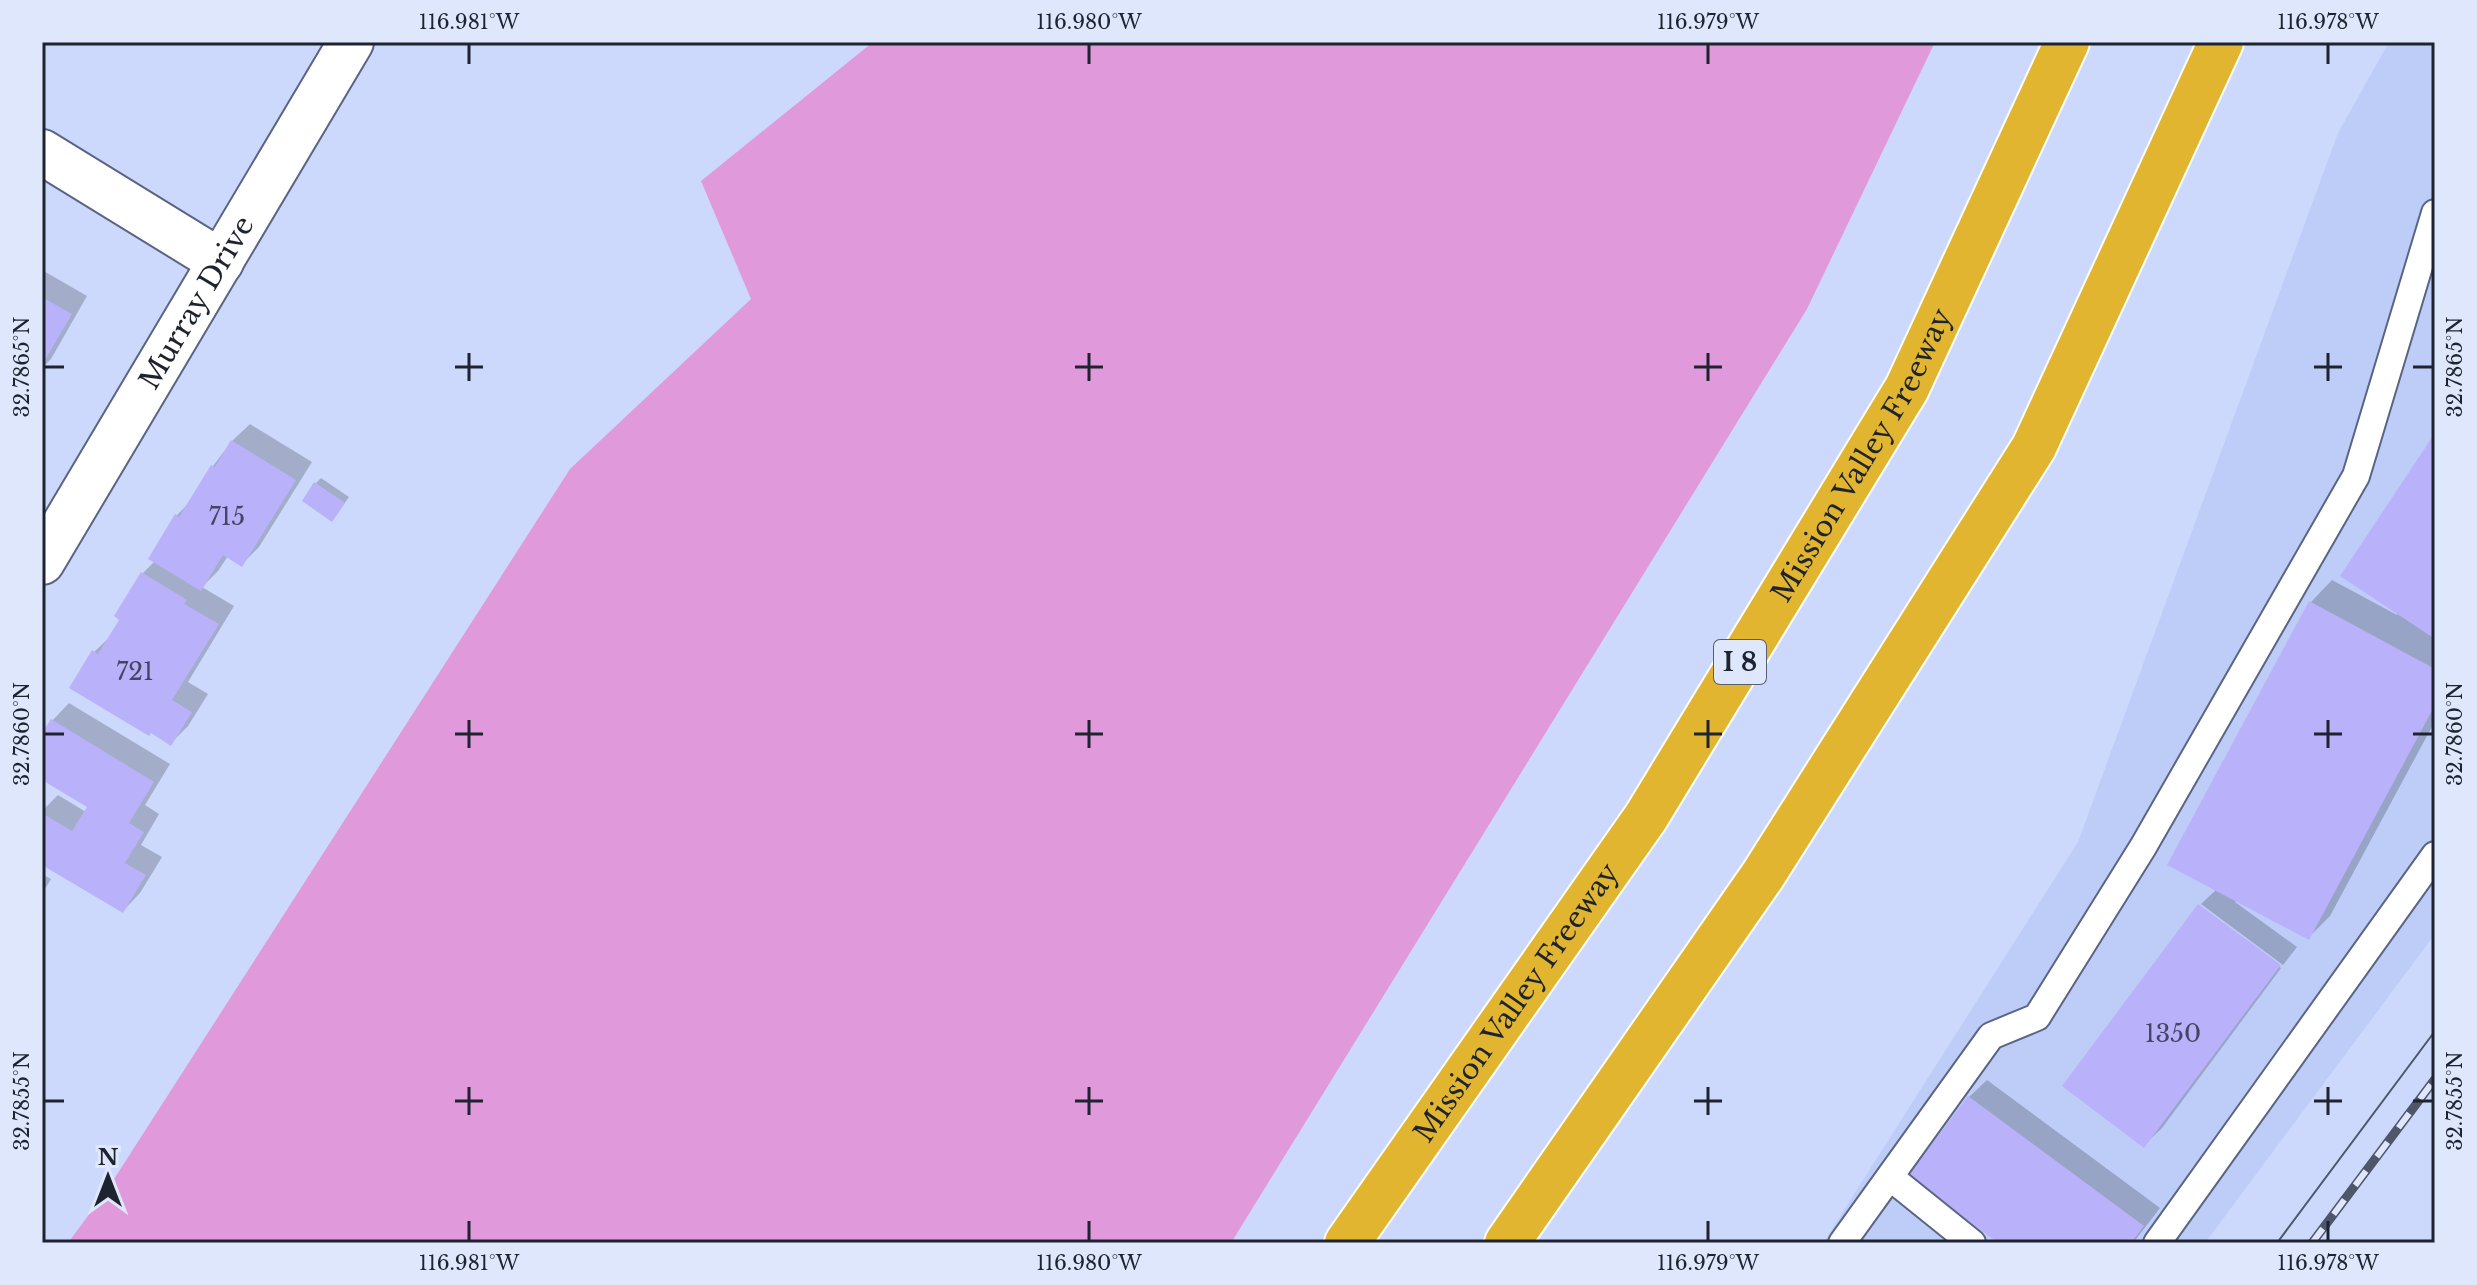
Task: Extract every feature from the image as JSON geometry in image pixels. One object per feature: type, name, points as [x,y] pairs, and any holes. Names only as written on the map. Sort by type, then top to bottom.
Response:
[{"type":"highway","name":"Mission Valley Freeway","points":[[1347,1243],[1646,817],[1907,388],[2067,42]]},
{"type":"highway","points":[[1507,1243],[1763,875],[2034,447],[2221,42]]},
{"type":"street","name":"Murray Drive","points":[[42,562],[351,42]]},
{"type":"street","points":[[42,152],[221,262]]},
{"type":"lane","points":[[1842,1243],[1991,1036],[2037,1017],[2143,847],[2349,490],[2356,476],[2435,213]]},
{"type":"lane","points":[[2157,1243],[2435,855]]},
{"type":"lane","points":[[1890,1177],[1972,1243]]},
{"type":"shaded area","points":[[873,42],[1935,42],[1807,309],[1231,1243],[68,1243],[107,1190],[570,469],[751,299],[701,181]]},
{"type":"shaded area","points":[[2389,42],[2435,42],[2435,934],[2205,1243],[1823,1243],[2078,842],[2338,133]]},
{"type":"building","points":[[42,297],[72,314],[42,365]]},
{"type":"building","points":[[2435,433],[2435,639],[2340,576]]},
{"type":"building","points":[[231,440],[296,480],[242,567],[223,555],[201,591],[148,559],[175,514],[179,517],[211,465],[215,467]]},
{"type":"building","points":[[314,482],[345,503],[332,522],[302,501]]},
{"type":"building","points":[[141,572],[187,600],[184,604],[219,624],[172,700],[192,712],[171,746],[69,688],[92,650],[98,654],[119,620],[114,616]]},
{"type":"building","points":[[2309,601],[2435,669],[2435,705],[2309,940],[2167,865]]},
{"type":"building","points":[[51,719],[154,782],[129,823],[144,832],[125,863],[146,875],[123,913],[42,865],[42,813],[72,831],[87,807],[42,780],[42,733]]},
{"type":"building","points":[[2198,904],[2281,965],[2144,1148],[2062,1086]]},
{"type":"building","points":[[1968,1096],[2144,1226],[2131,1243],[1998,1243],[1908,1176]]},
{"type":"tram line","points":[[2277,1243],[2435,1031]]},
{"type":"railway","points":[[2312,1243],[2435,1079]]}]
